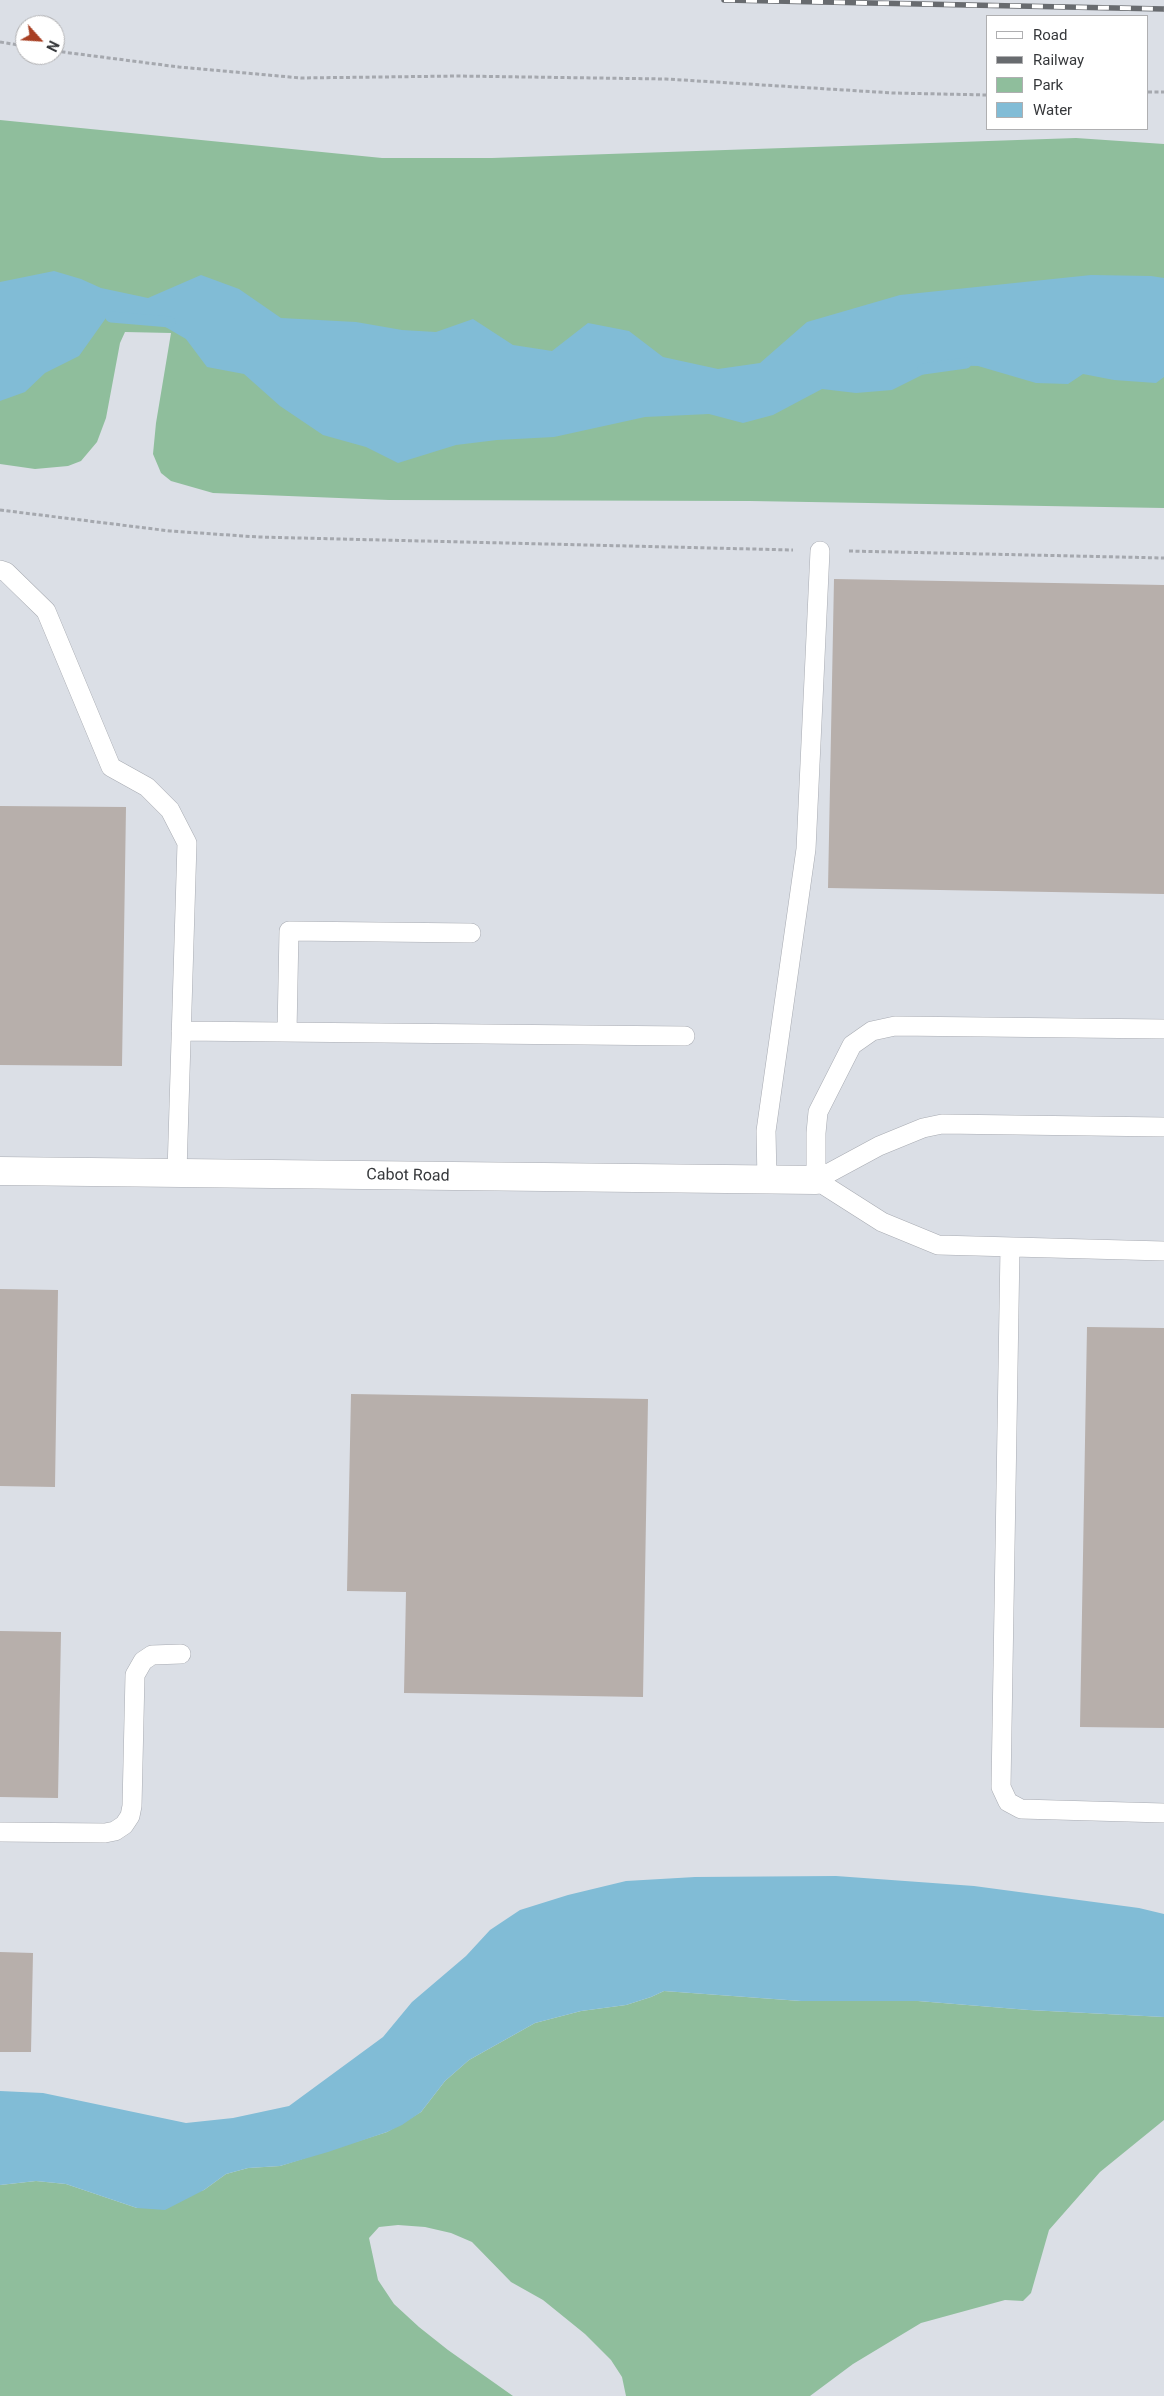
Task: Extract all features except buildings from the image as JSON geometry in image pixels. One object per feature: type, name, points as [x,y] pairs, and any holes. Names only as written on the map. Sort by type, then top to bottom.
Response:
[{"type":"street","name":"Cabot Road","points":[[0,1170],[816,1180]]},
{"type":"lane","points":[[767,1180],[766,1131],[806,849],[820,551]]},
{"type":"lane","points":[[0,570],[6,572],[46,612],[111,767],[147,787],[170,810],[186,843],[177,1172]]},
{"type":"lane","points":[[288,1032],[288,931],[471,933]]},
{"type":"lane","points":[[816,1180],[816,1127],[818,1112],[852,1046],[872,1030],[895,1026],[1164,1029]]},
{"type":"lane","points":[[181,1031],[685,1036]]},
{"type":"lane","points":[[816,1180],[887,1142],[923,1128],[942,1124],[1164,1127]]},
{"type":"lane","points":[[816,1180],[882,1222],[931,1243],[946,1247],[1164,1250]]},
{"type":"lane","points":[[1010,1248],[1001,1787],[1008,1802],[1021,1809],[1164,1813]]},
{"type":"lane","points":[[0,1832],[105,1833],[115,1831],[124,1826],[130,1816],[132,1806],[135,1675],[143,1661],[152,1655],[180,1654]]},
{"type":"path","points":[[0,42],[15,44]]},
{"type":"path","points":[[65,51],[179,67],[302,78],[467,76],[648,78],[893,93],[986,95]]},
{"type":"path","points":[[1149,92],[1164,92]]},
{"type":"path","points":[[0,510],[170,531],[258,537],[1164,558]]},
{"type":"green space","points":[[0,120],[382,158],[492,158],[1076,138],[1164,144],[1164,508],[750,501],[389,500],[213,493],[171,481],[161,473],[153,454],[156,423],[171,333],[125,332],[120,343],[106,418],[97,442],[81,461],[68,466],[35,469],[0,464]]},
{"type":"green space","points":[[664,1991],[801,2001],[918,2001],[1029,2010],[1164,2017],[1164,2120],[1100,2172],[1049,2230],[1031,2293],[1023,2301],[1005,2300],[921,2323],[853,2364],[810,2396],[626,2396],[622,2377],[611,2360],[585,2334],[543,2300],[511,2282],[472,2242],[451,2233],[425,2227],[398,2225],[379,2227],[369,2238],[378,2280],[394,2304],[448,2350],[513,2396],[0,2396],[0,2185],[36,2181],[66,2184],[137,2208],[204,2190],[226,2174],[248,2168],[280,2166],[387,2132],[421,2112],[445,2081],[469,2060],[535,2023],[581,2011],[626,2005]]},
{"type":"water","points":[[54,271],[81,279],[101,288],[148,298],[201,275],[239,289],[281,318],[356,322],[402,330],[436,332],[473,319],[513,345],[552,351],[588,323],[629,331],[663,357],[718,369],[760,363],[807,322],[900,295],[1091,275],[1151,276],[1164,278],[1164,377],[1156,383],[1114,380],[1083,374],[1068,384],[1036,383],[978,366],[942,365],[892,390],[856,393],[822,389],[773,415],[743,423],[709,414],[645,417],[554,437],[497,440],[456,445],[398,463],[366,447],[323,435],[280,406],[244,374],[207,367],[186,339],[150,318],[106,318],[79,356],[45,373],[25,392],[0,401],[0,282]]},
{"type":"water","points":[[836,1876],[974,1886],[1139,1908],[1164,1914],[1164,2017],[1029,2010],[918,2001],[801,2001],[664,1991],[626,2005],[581,2011],[535,2023],[469,2060],[445,2081],[421,2112],[402,2125],[328,2152],[280,2166],[248,2168],[226,2174],[204,2190],[165,2210],[137,2208],[66,2184],[36,2181],[0,2185],[0,2091],[43,2093],[186,2123],[233,2118],[289,2106],[383,2037],[412,2002],[466,1956],[490,1930],[520,1910],[568,1895],[626,1881],[695,1877]]},
{"type":"waterway","points":[[111,317],[170,322]]},
{"type":"waterway","points":[[923,369],[966,363]]},
{"type":"railway","points":[[724,0],[1164,9]]}]
